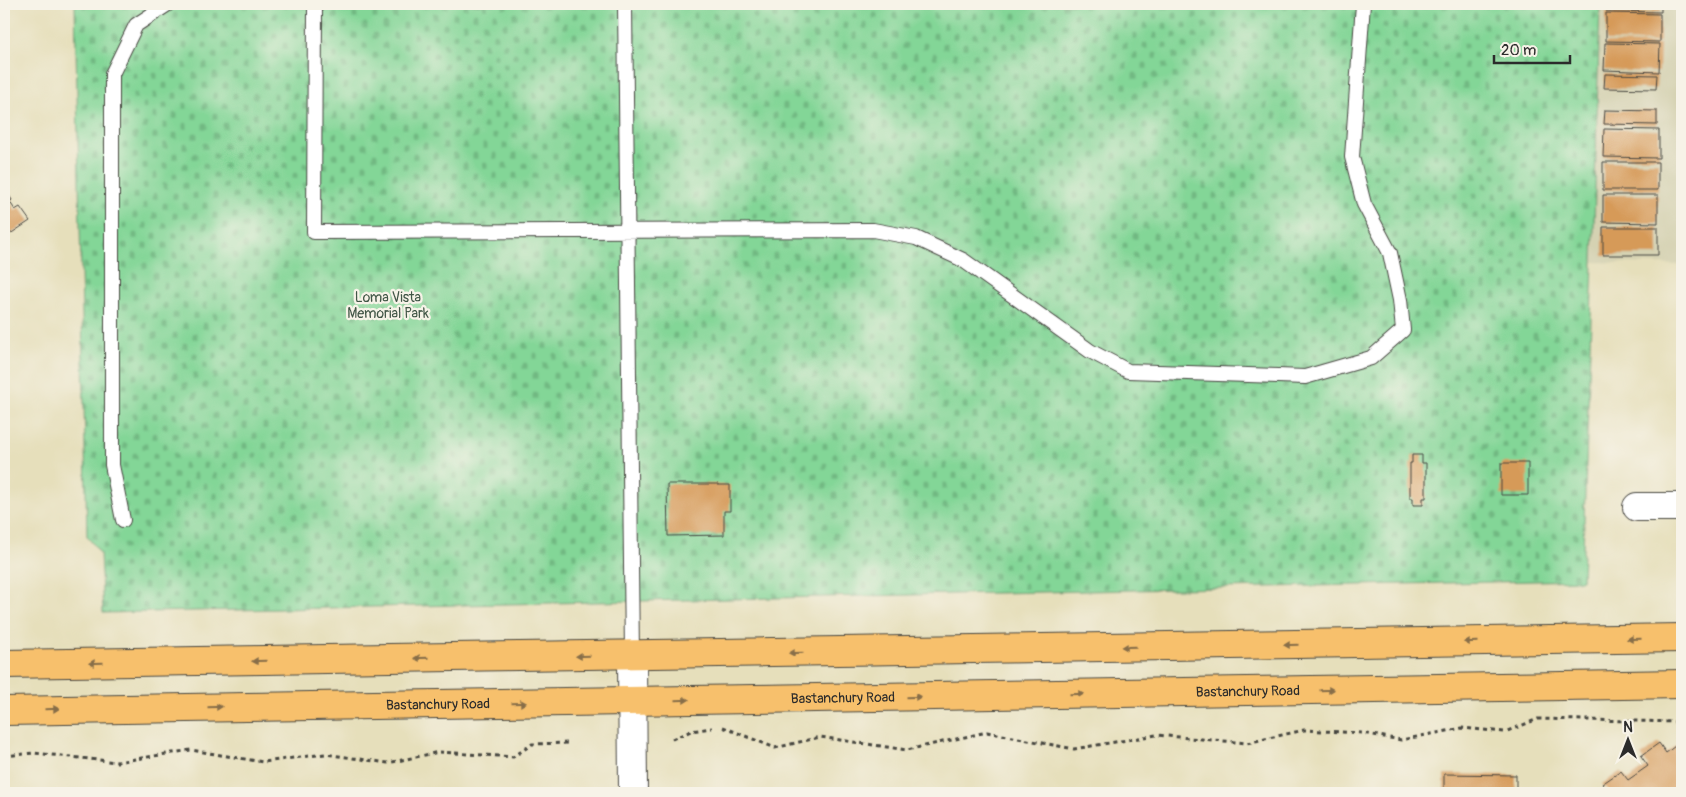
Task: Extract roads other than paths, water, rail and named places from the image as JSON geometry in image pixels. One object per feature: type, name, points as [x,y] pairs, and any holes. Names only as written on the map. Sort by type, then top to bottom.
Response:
[{"type":"main road","points":[[4,664],[632,656],[1682,638]]},
{"type":"main road","name":"Bastanchury Road","points":[[4,711],[1682,684]]},
{"type":"street","points":[[1637,507],[1682,507]]},
{"type":"street","points":[[632,656],[633,793]]},
{"type":"lane","points":[[123,520],[112,465],[112,74],[136,25],[168,4]]},
{"type":"lane","points":[[315,4],[314,232],[873,230],[916,238],[963,260],[1090,351],[1128,372],[1305,377],[1371,358],[1403,330],[1400,300],[1390,253],[1364,204],[1352,157],[1362,4]]},
{"type":"lane","points":[[625,4],[632,656]]},
{"type":"park label","name":"Loma Vista Memorial Park","points":[[388,306]]}]
